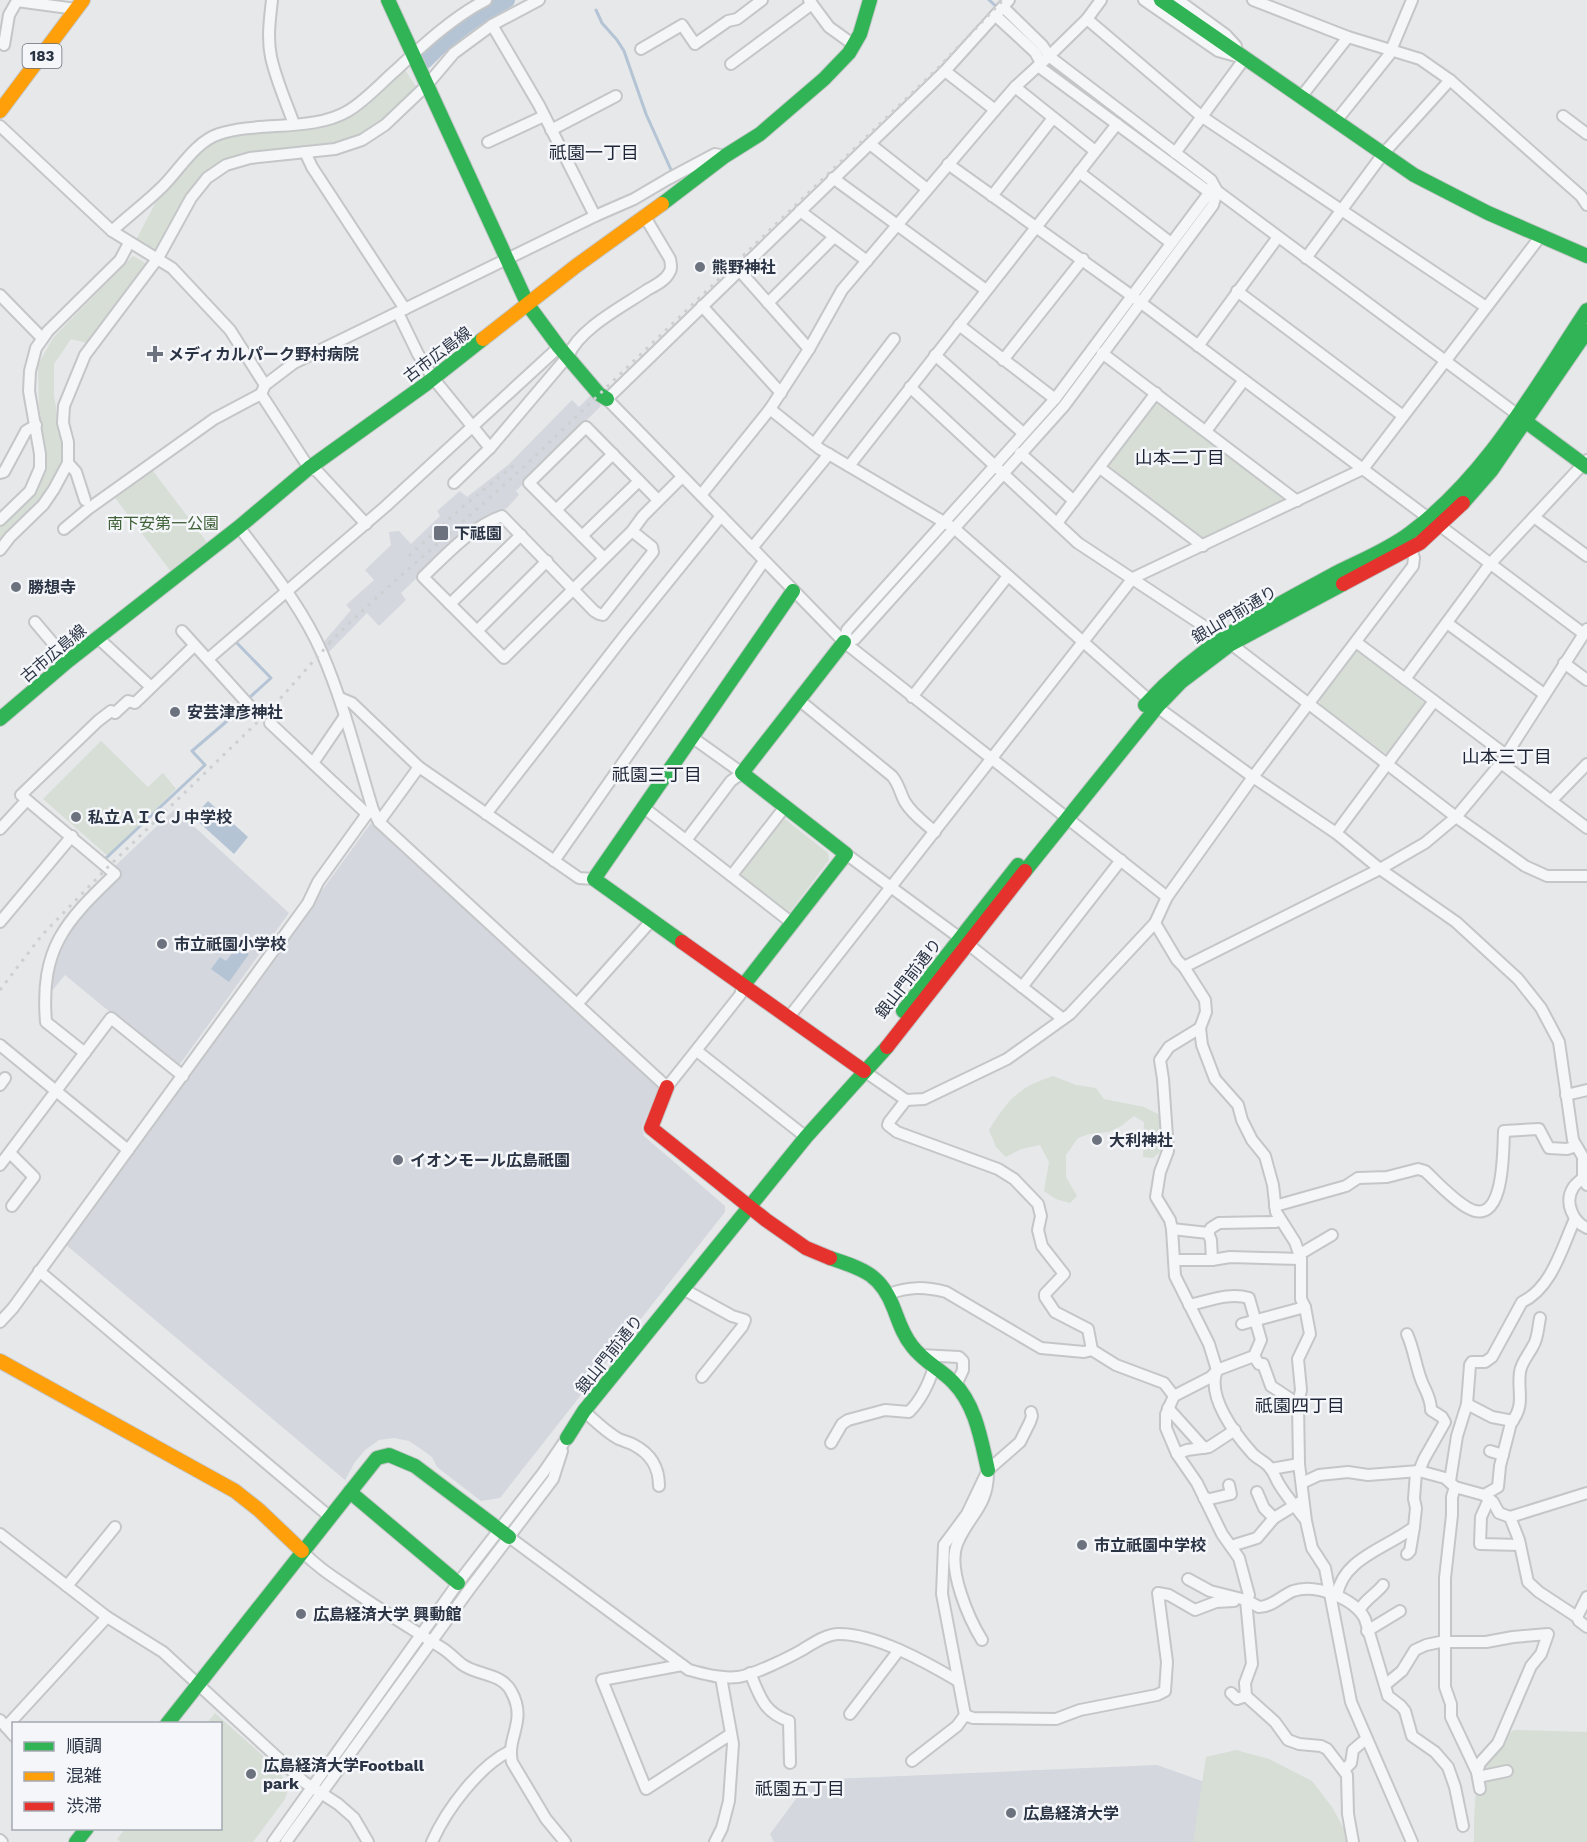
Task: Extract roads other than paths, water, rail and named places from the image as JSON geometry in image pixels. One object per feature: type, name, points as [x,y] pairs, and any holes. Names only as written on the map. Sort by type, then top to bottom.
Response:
[{"type":"main road","points":[[388,0],[528,305],[599,394],[607,399]]},
{"type":"main road","name":"古市広島線","points":[[0,719],[97,637],[239,527],[309,468],[433,378],[576,266],[725,156],[760,134],[824,79],[854,45],[867,15],[870,0]]},
{"type":"main road","points":[[1161,0],[1414,175],[1488,213],[1587,256]]},
{"type":"main road","name":"183","points":[[0,111],[80,5]]},
{"type":"main road","name":"銀山門前通り","points":[[1521,418],[1587,310]]},
{"type":"main road","name":"銀山門前通り","points":[[567,1438],[584,1411],[683,1288],[806,1137],[864,1071],[872,1052],[964,942],[1153,703],[1171,676],[1200,652],[1420,543],[1448,500],[1521,418],[1587,331]]},
{"type":"main road","points":[[1521,418],[1586,464]]},
{"type":"main road","name":"銀山門前通り","points":[[1226,641],[1433,521]]},
{"type":"main road","points":[[793,591],[594,879],[864,1071]]},
{"type":"main road","points":[[743,986],[846,854],[784,808],[742,773],[844,642]]},
{"type":"main road","points":[[667,1088],[651,1128],[748,1208],[809,1250],[875,1277],[889,1294],[907,1339],[920,1355],[956,1385],[968,1399],[988,1470]]},
{"type":"main road","points":[[0,1362],[234,1491],[259,1510],[302,1551]]},
{"type":"main road","points":[[169,1722],[377,1458],[389,1455],[415,1466],[504,1533]]},
{"type":"main road","points":[[350,1492],[458,1583]]},
{"type":"main road","points":[[76,1842],[85,1830]]},
{"type":"street","points":[[4,45],[9,15],[17,0],[80,5]]},
{"type":"street","points":[[272,0],[269,28],[271,55],[294,124]]},
{"type":"street","points":[[112,231],[163,185],[192,152],[216,135],[244,127],[329,120],[349,111],[469,9],[486,0]]},
{"type":"street","points":[[0,550],[43,505],[68,463],[68,442],[63,423],[64,406],[85,355],[158,258],[191,198],[207,178],[226,165],[250,158],[335,149],[362,140],[385,125],[426,86],[454,53],[492,25],[539,0]]},
{"type":"street","points":[[640,49],[682,25],[695,44],[762,0]]},
{"type":"street","points":[[701,495],[770,409],[809,349],[842,290],[1015,87],[1087,19],[1101,0]]},
{"type":"street","points":[[1144,0],[1218,51],[1245,58]]},
{"type":"street","points":[[1178,0],[1226,34],[1245,58]]},
{"type":"street","points":[[1253,0],[1348,37],[1420,59],[1450,80],[1581,196],[1587,205]]},
{"type":"street","points":[[1336,121],[1392,50],[1412,0]]},
{"type":"street","points":[[731,64],[810,2],[829,27],[854,45]]},
{"type":"street","points":[[1167,897],[844,642],[607,399],[945,71],[1002,10],[1042,45],[1045,61],[1117,124],[1205,189],[1217,191]]},
{"type":"street","points":[[1087,19],[1201,116],[1486,307]]},
{"type":"street","points":[[492,25],[544,116],[595,216]]},
{"type":"street","points":[[1301,97],[1348,37]]},
{"type":"street","points":[[1175,153],[1245,58]]},
{"type":"street","points":[[1045,61],[1175,153],[1210,180],[1217,191],[1521,418]]},
{"type":"street","points":[[945,71],[995,110]]},
{"type":"street","points":[[1306,258],[1383,154],[1450,80]]},
{"type":"street","points":[[1015,87],[1095,151]]},
{"type":"street","points":[[551,130],[616,96]]},
{"type":"street","points":[[488,142],[544,116]]},
{"type":"street","points":[[1563,116],[1587,134]]},
{"type":"street","points":[[993,196],[1053,118]]},
{"type":"street","points":[[849,466],[1117,124]]},
{"type":"street","points":[[0,126],[112,231],[172,268],[230,330],[309,468],[317,471],[366,524]]},
{"type":"street","points":[[870,144],[927,189]]},
{"type":"street","points":[[305,152],[312,167],[402,311],[433,378],[490,448]]},
{"type":"street","points":[[64,529],[88,509],[205,425],[263,389],[294,363],[634,199],[668,178],[715,154],[725,156]]},
{"type":"street","points":[[948,164],[1083,260],[1490,564],[1585,632],[1503,759],[1455,817],[1425,843],[1380,869],[1184,968]]},
{"type":"street","points":[[1079,172],[1172,243]]},
{"type":"street","points":[[833,178],[986,290]]},
{"type":"street","points":[[999,468],[1020,453],[1064,406],[1102,353],[1172,243],[1206,197],[1217,191]]},
{"type":"street","points":[[844,642],[847,630],[949,525],[999,468],[1023,433],[1055,399],[1213,205],[1217,191]]},
{"type":"street","points":[[800,211],[867,261]]},
{"type":"street","points":[[208,659],[366,524],[473,426],[603,319],[660,282],[669,273],[670,259],[645,217]]},
{"type":"street","points":[[768,303],[834,237]]},
{"type":"street","points":[[1198,346],[1278,237]]},
{"type":"street","points":[[789,1017],[1133,578],[1363,469],[1540,237]]},
{"type":"street","points":[[0,520],[30,491],[40,468],[36,425],[29,391],[30,371],[36,348],[42,338],[120,260],[129,243]]},
{"type":"street","points":[[1003,360],[1083,260]]},
{"type":"street","points":[[739,270],[809,349]]},
{"type":"street","points":[[1237,291],[1403,416]]},
{"type":"street","points":[[0,295],[42,338]]},
{"type":"street","points":[[702,306],[780,393]]},
{"type":"street","points":[[959,325],[1055,399]]},
{"type":"street","points":[[814,444],[894,339]]},
{"type":"street","points":[[454,483],[490,448],[563,351]]},
{"type":"street","points":[[1102,353],[1297,501]]},
{"type":"street","points":[[935,355],[1023,433]]},
{"type":"street","points":[[1206,431],[1244,380]]},
{"type":"street","points":[[910,387],[1078,543],[1226,641],[1455,817],[1525,866],[1547,876],[1587,876]]},
{"type":"street","points":[[1057,524],[1156,393]]},
{"type":"street","points":[[770,409],[814,444],[949,525],[1153,703],[1252,777],[1336,833],[1380,869],[1456,922],[1518,979],[1541,1008],[1558,1042],[1573,1140],[1583,1157],[1585,1182],[1574,1186],[1569,1195],[1572,1215],[1579,1225],[1587,1228]]},
{"type":"street","points":[[0,473],[4,472],[26,431],[36,425]]},
{"type":"street","points":[[604,558],[529,483],[586,427],[658,500]]},
{"type":"street","points":[[1020,453],[1074,501]]},
{"type":"street","points":[[556,510],[613,454]]},
{"type":"street","points":[[752,548],[830,454]]},
{"type":"street","points":[[68,463],[76,472],[85,500]]},
{"type":"street","points":[[1405,679],[1490,564],[1586,464]]},
{"type":"street","points":[[1100,468],[1203,546]]},
{"type":"street","points":[[632,531],[652,547],[653,552],[603,615],[594,611],[574,588],[502,516],[489,520],[423,577],[504,658],[574,588],[604,558],[632,531],[643,516],[682,477]]},
{"type":"street","points":[[582,536],[639,481]]},
{"type":"street","points":[[486,814],[721,516]]},
{"type":"street","points":[[1534,517],[1587,556]]},
{"type":"street","points":[[239,527],[287,590],[321,652],[340,698],[370,812]]},
{"type":"street","points":[[450,604],[521,535]]},
{"type":"street","points":[[864,1071],[906,1100],[924,1099],[1007,1059],[1070,1014],[1155,923],[1167,897],[1252,777],[1413,566],[1414,558],[1410,548]]},
{"type":"street","points":[[477,631],[547,561]]},
{"type":"street","points":[[554,861],[764,561]]},
{"type":"street","points":[[912,697],[1008,576]]},
{"type":"street","points":[[35,622],[68,661]]},
{"type":"street","points":[[1447,623],[1544,694]]},
{"type":"street","points":[[182,631],[256,713]]},
{"type":"street","points":[[97,637],[151,687]]},
{"type":"street","points":[[1356,642],[1434,701],[1551,801],[1582,824],[1587,813]]},
{"type":"street","points":[[85,1053],[46,1022],[45,980],[51,957],[60,937],[79,909],[115,874],[21,795],[98,721],[111,711],[115,713],[128,701],[135,703],[194,646]]},
{"type":"street","points":[[1564,663],[1587,680]]},
{"type":"street","points":[[340,698],[352,703],[419,767],[579,878],[594,879]]},
{"type":"street","points":[[799,700],[892,776],[899,785],[904,801],[913,813],[936,832]]},
{"type":"street","points":[[1336,833],[1434,701]]},
{"type":"street","points":[[313,764],[345,716]]},
{"type":"street","points":[[270,723],[578,1003],[667,1088],[740,995],[743,986]]},
{"type":"street","points":[[687,839],[731,781],[742,773],[693,738]]},
{"type":"street","points":[[1551,801],[1587,764]]},
{"type":"street","points":[[379,822],[419,767]]},
{"type":"street","points":[[0,829],[26,801]]},
{"type":"street","points":[[643,807],[792,923]]},
{"type":"street","points":[[732,875],[784,808]]},
{"type":"street","points":[[0,1322],[13,1308],[183,1076],[308,903],[318,882],[370,812]]},
{"type":"street","points":[[0,922],[72,836]]},
{"type":"street","points":[[846,854],[893,887],[1063,1019]]},
{"type":"street","points":[[1022,987],[1121,860]]},
{"type":"street","points":[[578,1003],[651,921]]},
{"type":"street","points":[[1155,923],[1205,1000],[1206,1012],[1200,1028],[1202,1045],[1215,1079],[1238,1105],[1242,1120],[1252,1140],[1265,1156],[1273,1185],[1275,1206],[1300,1256],[1301,1299],[1305,1307],[1310,1334],[1298,1359],[1301,1390],[1298,1404],[1299,1464],[1302,1483],[1299,1502],[1312,1548],[1324,1568],[1333,1594],[1351,1702],[1412,1842]]},
{"type":"street","points":[[0,1165],[111,1018],[183,1076]]},
{"type":"street","points":[[1200,1028],[1169,1047],[1160,1060],[1164,1079],[1168,1151],[1160,1172],[1156,1197],[1170,1220],[1175,1276],[1209,1344],[1217,1370],[1214,1377],[1222,1410],[1254,1456],[1271,1469],[1279,1485],[1299,1502]]},
{"type":"street","points":[[0,1045],[128,1150]]},
{"type":"street","points":[[697,1051],[806,1137]]},
{"type":"street","points":[[1566,1095],[1587,1090]]},
{"type":"street","points":[[906,1100],[888,1125],[897,1132],[1005,1172],[1038,1204],[1040,1210],[1038,1230],[1042,1246],[1064,1274],[1045,1294],[1045,1297],[1055,1312],[1088,1329],[1092,1350]]},
{"type":"street","points":[[1275,1206],[1347,1186],[1358,1178],[1387,1177],[1418,1169],[1425,1171],[1467,1207],[1475,1211],[1488,1209],[1495,1203],[1501,1181],[1504,1131],[1539,1129],[1549,1148],[1567,1149],[1576,1146]]},
{"type":"street","points":[[10,1153],[34,1177],[12,1206]]},
{"type":"street","points":[[1208,1233],[1219,1223],[1276,1222],[1279,1217]]},
{"type":"street","points":[[1480,1789],[1477,1775],[1451,1717],[1445,1687],[1444,1578],[1452,1515],[1456,1442],[1465,1409],[1470,1365],[1472,1362],[1485,1362],[1492,1357],[1516,1310],[1544,1282],[1575,1220]]},
{"type":"street","points":[[1172,1229],[1208,1233]]},
{"type":"street","points":[[1208,1233],[1211,1240],[1212,1260]]},
{"type":"street","points":[[1174,1260],[1300,1256],[1332,1235]]},
{"type":"street","points":[[39,1271],[330,1516]]},
{"type":"street","points":[[889,1294],[919,1287],[929,1287],[946,1292],[1041,1348],[1084,1352],[1092,1350],[1116,1365],[1164,1383],[1174,1396]]},
{"type":"street","points":[[683,1288],[732,1316],[745,1320],[742,1328],[702,1377]]},
{"type":"street","points":[[1189,1305],[1239,1295],[1249,1298],[1256,1319],[1261,1340],[1254,1356],[1217,1370],[1211,1377],[1174,1396],[1166,1414],[1166,1428],[1177,1454],[1197,1483],[1222,1534],[1239,1558],[1248,1587],[1249,1595],[1246,1600],[1252,1664],[1245,1683],[1246,1696],[1275,1722],[1288,1740],[1299,1744],[1321,1746],[1344,1770],[1347,1775],[1348,1814],[1353,1842]]},
{"type":"street","points":[[1242,1324],[1305,1307]]},
{"type":"street","points":[[1520,1545],[1480,1544],[1481,1517],[1486,1497],[1498,1487],[1500,1466],[1521,1398],[1520,1372],[1528,1352],[1534,1346],[1540,1318]]},
{"type":"street","points":[[1407,1334],[1421,1380],[1430,1397],[1431,1410],[1442,1417],[1456,1442]]},
{"type":"street","points":[[920,1355],[959,1357],[963,1361],[963,1370],[956,1385]]},
{"type":"street","points":[[1254,1356],[1259,1364],[1263,1364],[1271,1386],[1298,1404]]},
{"type":"street","points":[[831,1443],[842,1424],[849,1420],[885,1410],[909,1412],[929,1382],[934,1367]]},
{"type":"street","points":[[1168,1408],[1204,1448]]},
{"type":"street","points":[[1465,1409],[1513,1422]]},
{"type":"street","points":[[1407,1554],[1410,1551],[1414,1527],[1416,1508],[1414,1499],[1418,1472],[1444,1423],[1465,1409]]},
{"type":"street","points":[[584,1411],[618,1439],[633,1444],[647,1453],[656,1466],[659,1486]]},
{"type":"street","points":[[912,1761],[957,1726],[965,1715],[942,1594],[944,1545],[967,1514],[988,1470],[1020,1442],[1030,1422],[1031,1412]]},
{"type":"street","points":[[1177,1454],[1204,1448],[1235,1430]]},
{"type":"street","name":"銀山門前通り","points":[[317,1790],[420,1635],[458,1583],[504,1533],[567,1438]]},
{"type":"street","points":[[1490,1451],[1503,1455]]},
{"type":"street","points":[[1271,1469],[1299,1464]]},
{"type":"street","points":[[982,1640],[960,1592],[956,1567],[956,1545],[984,1498],[988,1488],[988,1470]]},
{"type":"street","points":[[1302,1483],[1319,1475],[1348,1472],[1368,1475],[1418,1472],[1486,1497],[1494,1502],[1499,1513],[1510,1517],[1587,1493]]},
{"type":"street","points":[[1204,1498],[1210,1499],[1232,1494],[1229,1485]]},
{"type":"street","points":[[1257,1492],[1264,1508],[1274,1518]]},
{"type":"street","points":[[1231,1546],[1257,1538],[1274,1518],[1299,1502]]},
{"type":"street","points":[[1510,1517],[1520,1545],[1528,1582],[1539,1593],[1577,1617],[1587,1627]]},
{"type":"street","points":[[67,1586],[115,1527]]},
{"type":"street","points":[[1333,1594],[1342,1578],[1355,1564],[1414,1527]]},
{"type":"street","points":[[273,1842],[317,1790],[431,1642],[504,1533],[689,1670],[721,1677],[740,1677],[799,1652],[817,1641],[838,1634],[866,1639],[899,1650],[924,1661],[958,1681]]},
{"type":"street","points":[[0,1534],[107,1617],[163,1652],[197,1685],[317,1790],[354,1818],[368,1842]]},
{"type":"street","points":[[302,1551],[320,1568],[443,1648],[465,1666],[494,1676],[506,1683],[512,1692],[518,1712],[510,1751],[512,1762],[546,1819],[565,1842]]},
{"type":"street","points":[[1188,1579],[1210,1591],[1246,1600],[1253,1605],[1265,1607],[1299,1590],[1333,1594],[1360,1609],[1388,1696],[1405,1711],[1412,1736],[1435,1752],[1448,1767],[1455,1787],[1463,1826]]},
{"type":"street","points":[[1360,1609],[1364,1602],[1375,1596],[1383,1585]]},
{"type":"street","points":[[965,1715],[973,1718],[1056,1719],[1080,1710],[1157,1695],[1165,1690],[1167,1662],[1158,1593],[1169,1595],[1195,1610],[1221,1600],[1246,1600]]},
{"type":"street","points":[[1577,1617],[1587,1597]]},
{"type":"street","points":[[1367,1630],[1400,1611]]},
{"type":"street","points":[[3,1724],[107,1617]]},
{"type":"street","points":[[1385,1685],[1406,1667],[1415,1650],[1426,1645],[1444,1642],[1486,1642],[1548,1634],[1541,1654],[1531,1666],[1498,1743],[1480,1763],[1477,1775]]},
{"type":"street","points":[[850,1714],[899,1650]]},
{"type":"street","points":[[682,1665],[602,1680],[646,1789],[731,1734]]},
{"type":"street","points":[[750,1673],[767,1708],[776,1716],[789,1721],[790,1763]]},
{"type":"street","points":[[715,1842],[722,1828],[729,1801],[733,1744],[721,1677]]},
{"type":"street","points":[[1231,1693],[1237,1699],[1246,1696]]},
{"type":"street","points":[[1344,1770],[1351,1763],[1353,1750],[1366,1739]]},
{"type":"street","points":[[432,1842],[440,1822],[469,1787],[497,1758],[510,1751]]},
{"type":"street","points":[[1477,1775],[1507,1771]]},
{"type":"street","points":[[286,1842],[317,1790]]},
{"type":"water","points":[[208,801],[248,837],[234,854],[193,817]]},
{"type":"water","points":[[238,946],[249,954],[229,982],[211,969],[220,957],[226,961]]},
{"type":"waterway","points":[[425,61],[463,27],[507,0]]},
{"type":"waterway","points":[[989,0],[998,8]]},
{"type":"waterway","points":[[596,10],[602,23],[624,51],[646,114],[672,172]]},
{"type":"waterway","points":[[1047,61],[1050,66],[1191,172]]},
{"type":"waterway","points":[[852,633],[981,489]]},
{"type":"waterway","points":[[236,642],[271,678],[249,698]]},
{"type":"waterway","points":[[105,859],[205,765],[192,751],[227,721],[243,703]]},
{"type":"railway","points":[[329,643],[531,460],[937,69],[1003,0]]},
{"type":"railway","points":[[409,556],[460,509],[518,462]]},
{"type":"railway","points":[[0,990],[42,935],[108,867],[271,709],[334,638]]},
{"type":"place","name":"熊野神社","points":[[700,267]]},
{"type":"place","name":"メディカルパーク野村病院","points":[[155,354]]},
{"type":"place","name":"下祗園","points":[[441,533]]},
{"type":"place","name":"勝想寺","points":[[16,587]]},
{"type":"place","name":"安芸津彦神社","points":[[175,712]]},
{"type":"place","name":"私立ＡＩＣＪ中学校","points":[[76,817]]},
{"type":"place","name":"市立祇園小学校","points":[[162,944]]},
{"type":"place","name":"大利神社","points":[[1097,1140]]},
{"type":"place","name":"イオンモール広島祇園","points":[[398,1160]]},
{"type":"place","name":"市立祇園中学校","points":[[1082,1545]]},
{"type":"place","name":"広島経済大学 興動館","points":[[301,1614]]},
{"type":"place","name":"広島経済大学Football park","points":[[251,1774]]},
{"type":"place","name":"広島経済大学","points":[[1011,1813]]},
{"type":"district","name":"祇園一丁目","points":[[594,153]]},
{"type":"district","name":"山本二丁目","points":[[1180,458]]},
{"type":"district","name":"山本三丁目","points":[[1507,757]]},
{"type":"district","name":"祇園三丁目","points":[[657,775]]},
{"type":"district","name":"祇園四丁目","points":[[1300,1406]]},
{"type":"district","name":"祇園五丁目","points":[[800,1789]]},
{"type":"park label","name":"南下安第一公園","points":[[163,523]]}]
